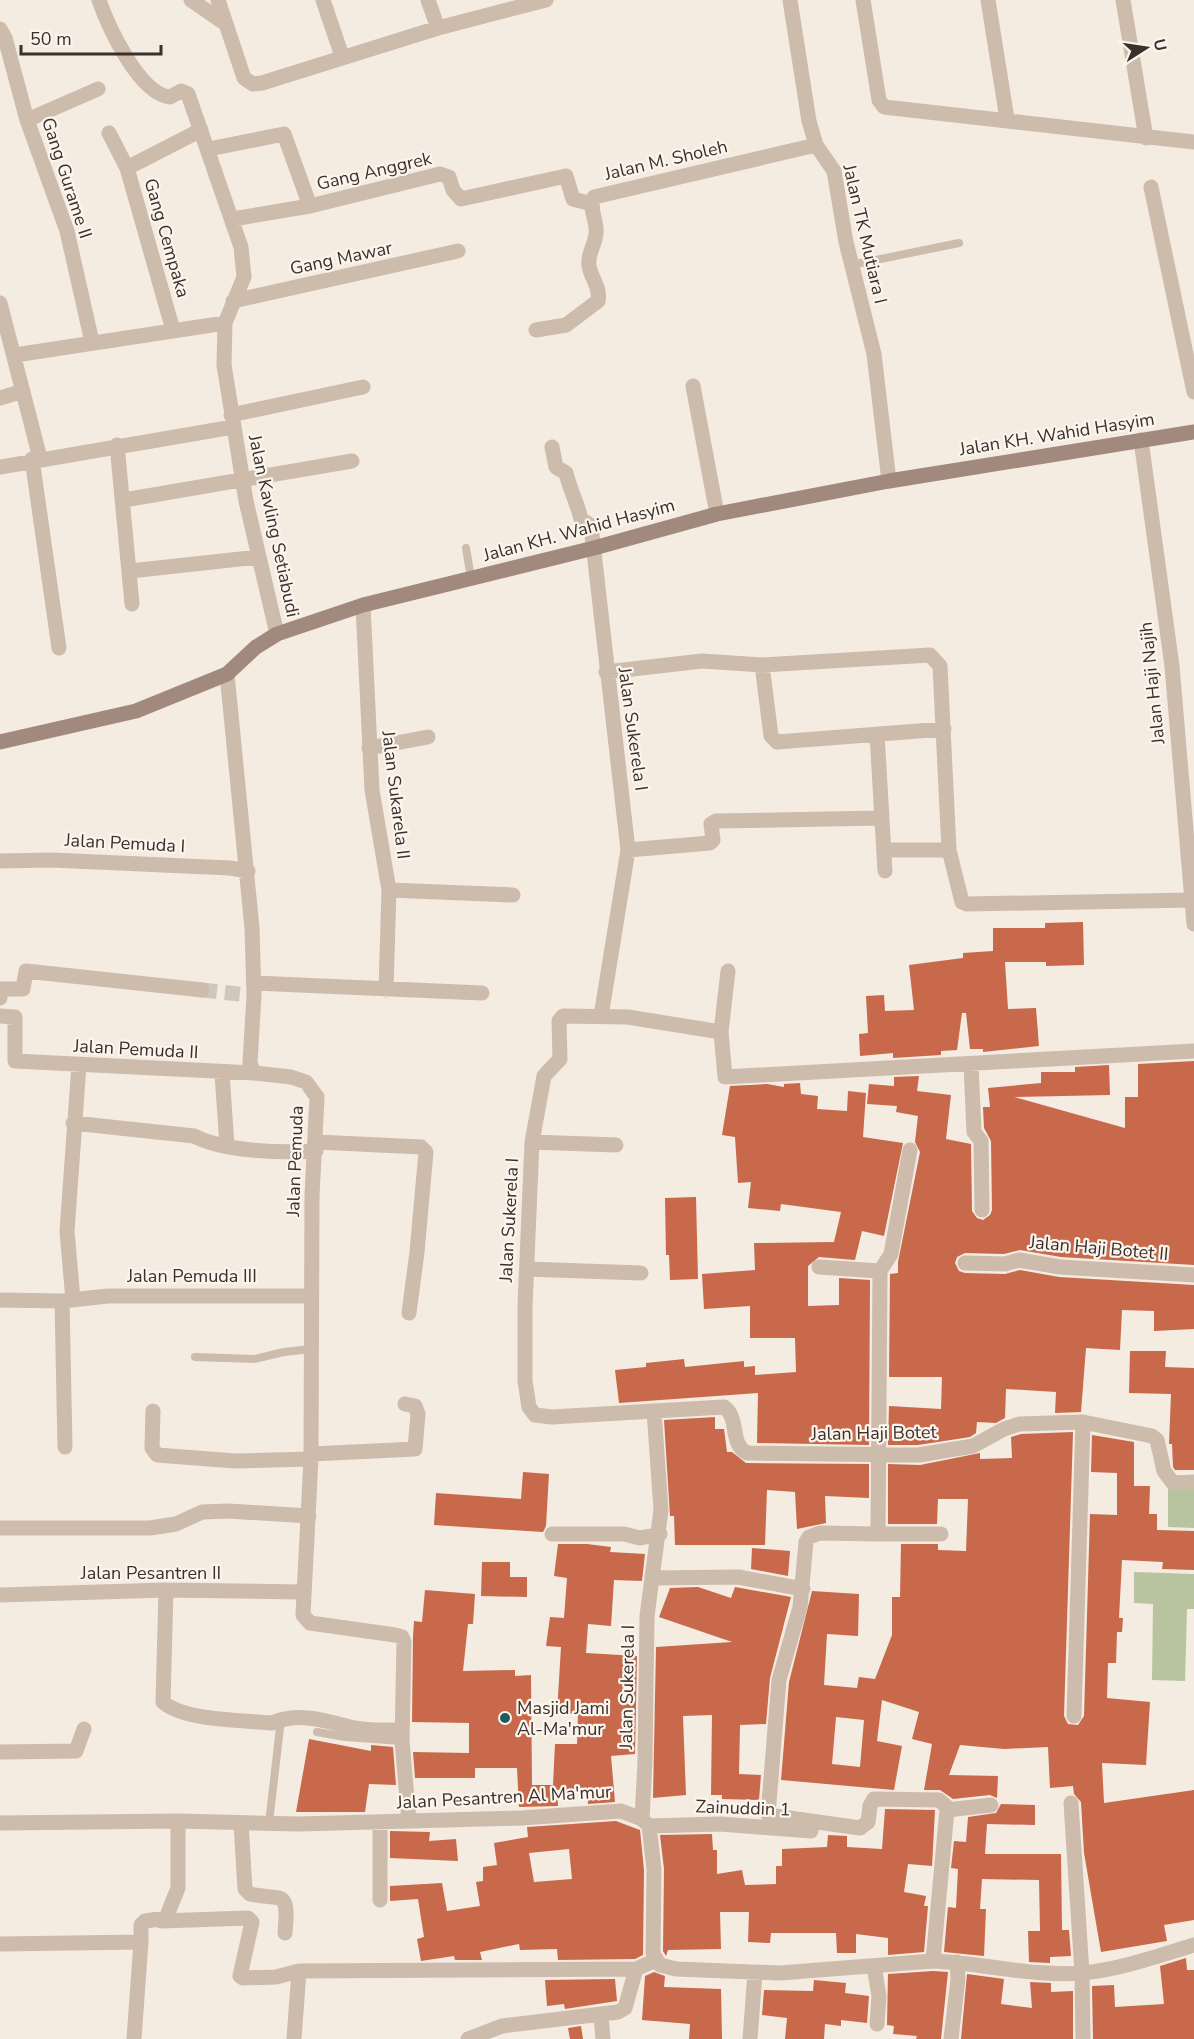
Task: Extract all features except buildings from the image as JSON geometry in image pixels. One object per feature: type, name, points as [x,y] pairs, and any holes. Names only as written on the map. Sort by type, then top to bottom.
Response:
[{"type":"street","name":"Jalan Kavling Setiabudi","points":[[99,0],[110,31],[127,62],[162,94],[170,97],[185,91],[188,94],[242,247],[244,277],[225,322],[222,344],[242,479],[277,634]]},
{"type":"street","points":[[191,0],[226,24]]},
{"type":"street","points":[[218,0],[244,78],[253,84],[438,28],[539,1]]},
{"type":"street","points":[[323,0],[342,56]]},
{"type":"street","points":[[428,0],[438,28]]},
{"type":"street","name":"Jalan TK Mutiara I","points":[[790,0],[804,96],[816,145],[834,171],[851,265],[874,354],[889,480]]},
{"type":"street","points":[[863,0],[879,100],[884,107],[1007,119],[1146,138],[1194,142]]},
{"type":"street","points":[[988,0],[1007,119]]},
{"type":"street","points":[[1123,0],[1146,138]]},
{"type":"street","name":"Gang Gurame II","points":[[0,29],[5,38],[27,120],[67,231],[92,342]]},
{"type":"street","points":[[27,120],[98,89]]},
{"type":"street","name":"Gang Cempaka","points":[[173,330],[127,168],[201,130]]},
{"type":"street","points":[[109,133],[127,168]]},
{"type":"street","name":"Gang Anggrek","points":[[209,149],[285,134],[310,206]]},
{"type":"street","name":"Jalan M. Sholeh","points":[[536,330],[566,325],[598,301],[597,286],[588,261],[596,232],[592,204],[594,197],[816,145]]},
{"type":"street","name":"Gang Anggrek","points":[[232,219],[310,206],[440,174],[449,177],[453,190],[461,199],[566,176],[573,199],[592,204]]},
{"type":"street","points":[[1151,187],[1194,392]]},
{"type":"street","name":"Gang Mawar","points":[[233,301],[458,251]]},
{"type":"street","points":[[0,303],[4,329],[15,355],[36,459],[59,648]]},
{"type":"street","points":[[15,355],[225,322]]},
{"type":"street","points":[[693,386],[717,514]]},
{"type":"street","points":[[232,421],[363,387]]},
{"type":"street","points":[[0,398],[23,391]]},
{"type":"street","name":"Jalan Kavling Setiabudi","points":[[0,466],[232,421]]},
{"type":"street","name":"Jalan KH. Wahid Hasyim","points":[[0,742],[135,711],[227,674],[256,647],[277,634],[363,605],[594,548],[717,514],[889,480],[1194,432]]},
{"type":"street","name":"Jalan Haji Najih","points":[[1141,440],[1188,792],[1194,924]]},
{"type":"street","points":[[117,445],[124,500],[132,604]]},
{"type":"street","name":"Jalan Sukerela I","points":[[552,447],[556,467],[566,473],[569,489],[576,495],[581,519],[591,526],[628,850],[601,1016],[563,1016],[559,1020],[560,1059],[544,1076],[532,1142],[526,1269],[525,1381],[528,1407],[535,1415],[552,1417],[654,1411],[661,1510],[660,1534],[647,1616],[645,1822]]},
{"type":"street","points":[[124,500],[352,461]]},
{"type":"street","points":[[130,571],[260,556]]},
{"type":"street","name":"Jalan Sukarela II","points":[[363,605],[372,790],[389,890],[386,990]]},
{"type":"street","points":[[606,672],[702,661],[762,665],[930,656],[940,666],[949,850],[958,895],[967,904],[1192,900]]},
{"type":"street","points":[[762,665],[771,736],[777,742],[944,729]]},
{"type":"street","points":[[227,674],[248,871],[252,991],[250,1063],[254,1073]]},
{"type":"street","points":[[877,734],[885,871]]},
{"type":"street","points":[[369,748],[428,737]]},
{"type":"street","points":[[628,850],[710,843],[713,840],[711,824],[716,821],[881,818]]},
{"type":"street","points":[[885,850],[949,850]]},
{"type":"street","name":"Jalan Pemuda I","points":[[0,861],[52,860],[230,868],[248,871]]},
{"type":"street","points":[[389,890],[513,895]]},
{"type":"street","points":[[0,998],[0,989],[23,989],[26,971],[202,990]]},
{"type":"street","points":[[728,971],[721,1032],[725,1077],[1194,1052]]},
{"type":"street","points":[[252,991],[386,990],[482,993]]},
{"type":"street","name":"Jalan Pemuda II","points":[[0,1016],[15,1017],[15,1061],[254,1073]]},
{"type":"street","points":[[601,1016],[663,1021],[721,1032]]},
{"type":"street","points":[[65,1447],[67,1231],[79,1065]]},
{"type":"street","points":[[971,1065],[974,1132],[981,1141],[982,1210]]},
{"type":"street","points":[[222,1073],[227,1146]]},
{"type":"street","name":"Jalan Pemuda","points":[[254,1073],[291,1077],[306,1082],[317,1097],[311,1296],[311,1456],[303,1615],[310,1623],[402,1637],[405,1654],[402,1735]]},
{"type":"street","points":[[73,1124],[194,1136],[210,1144],[227,1146],[421,1147],[426,1152],[409,1313]]},
{"type":"street","points":[[532,1142],[616,1145]]},
{"type":"street","points":[[878,1534],[880,1271],[891,1254],[910,1150]]},
{"type":"street","name":"Jalan Haji Botet II","points":[[965,1263],[1005,1264],[1019,1260],[1060,1267],[1194,1275]]},
{"type":"street","points":[[819,1267],[880,1271]]},
{"type":"street","points":[[526,1269],[641,1273]]},
{"type":"street","name":"Jalan Pemuda III","points":[[0,1300],[68,1300],[108,1296],[311,1296]]},
{"type":"street","points":[[153,1411],[152,1448],[157,1455],[235,1461],[413,1450],[417,1447],[418,1414],[414,1406],[405,1404]]},
{"type":"street","name":"Jalan Haji Botet","points":[[654,1411],[724,1407],[732,1416],[738,1445],[747,1453],[945,1452],[973,1446],[1004,1429],[1019,1424],[1083,1422],[1152,1436],[1157,1440],[1167,1478],[1173,1483],[1194,1482]]},
{"type":"street","points":[[1074,1716],[1083,1422]]},
{"type":"street","points":[[0,1528],[150,1528],[176,1524],[202,1512],[228,1511],[309,1516]]},
{"type":"street","points":[[652,1578],[738,1576],[803,1589],[806,1542],[809,1537],[820,1533],[942,1534]]},
{"type":"street","points":[[552,1534],[624,1534],[640,1538],[660,1534]]},
{"type":"street","name":"Zainuddin 1","points":[[803,1589],[779,1680],[768,1815],[860,1828],[868,1821],[871,1802],[879,1798],[939,1800],[947,1810]]},
{"type":"street","points":[[166,1590],[163,1702],[169,1708],[187,1714],[272,1723],[281,1719],[313,1717],[351,1727],[402,1735],[409,1821]]},
{"type":"street","name":"Jalan Pesantren II","points":[[0,1595],[166,1590],[303,1592]]},
{"type":"street","points":[[0,1752],[76,1751],[84,1729]]},
{"type":"street","points":[[1071,1803],[1082,1973],[1083,2039]]},
{"type":"street","points":[[933,1961],[947,1810],[991,1805]]},
{"type":"street","name":"Jalan Pesantren Al Ma'mur","points":[[0,1823],[380,1822],[522,1818],[621,1811],[645,1822]]},
{"type":"street","points":[[161,1921],[169,1913],[178,1888],[178,1821]]},
{"type":"street","points":[[380,1822],[380,1900]]},
{"type":"street","points":[[645,1822],[654,1869],[652,1945],[656,1960],[660,1965],[676,1969],[755,1973],[933,1961],[957,1962],[990,1969],[1082,1973],[1109,1969],[1194,1945]]},
{"type":"street","name":"Zainuddin 1","points":[[645,1822],[720,1824],[822,1832],[827,1831],[833,1825]]},
{"type":"street","points":[[241,1823],[245,1888],[250,1894],[279,1896],[282,1899],[286,1916],[285,1933]]},
{"type":"street","points":[[134,2039],[141,1924],[145,1921],[248,1918],[252,1922],[240,1976],[276,1977],[299,1971],[636,1969],[656,1960]]},
{"type":"street","points":[[0,1944],[141,1942]]},
{"type":"street","points":[[951,2039],[958,1979],[957,1962]]},
{"type":"street","points":[[874,1966],[879,1996],[877,2024]]},
{"type":"street","points":[[468,2039],[502,2026],[601,2015],[626,2008],[636,1969]]},
{"type":"street","points":[[294,2039],[299,1971]]},
{"type":"street","points":[[750,2039],[755,1973]]},
{"type":"street","points":[[601,2015],[603,2039]]},
{"type":"lane","points":[[851,265],[959,243]]},
{"type":"lane","points":[[466,548],[471,578]]},
{"type":"lane","points":[[195,1357],[254,1359],[311,1349]]},
{"type":"lane","points":[[268,1823],[281,1719]]},
{"type":"lane","points":[[317,1732],[345,1737],[402,1735]]},
{"type":"green space","points":[[1168,1487],[1194,1488],[1194,1528],[1168,1527]]},
{"type":"green space","points":[[1134,1572],[1194,1574],[1194,1609],[1187,1609],[1185,1681],[1152,1680],[1153,1604],[1134,1603]]},
{"type":"tunnel","points":[[202,990],[248,995]]},
{"type":"place","name":"Masjid Jami Al-Ma'mur","points":[[505,1718]]}]
